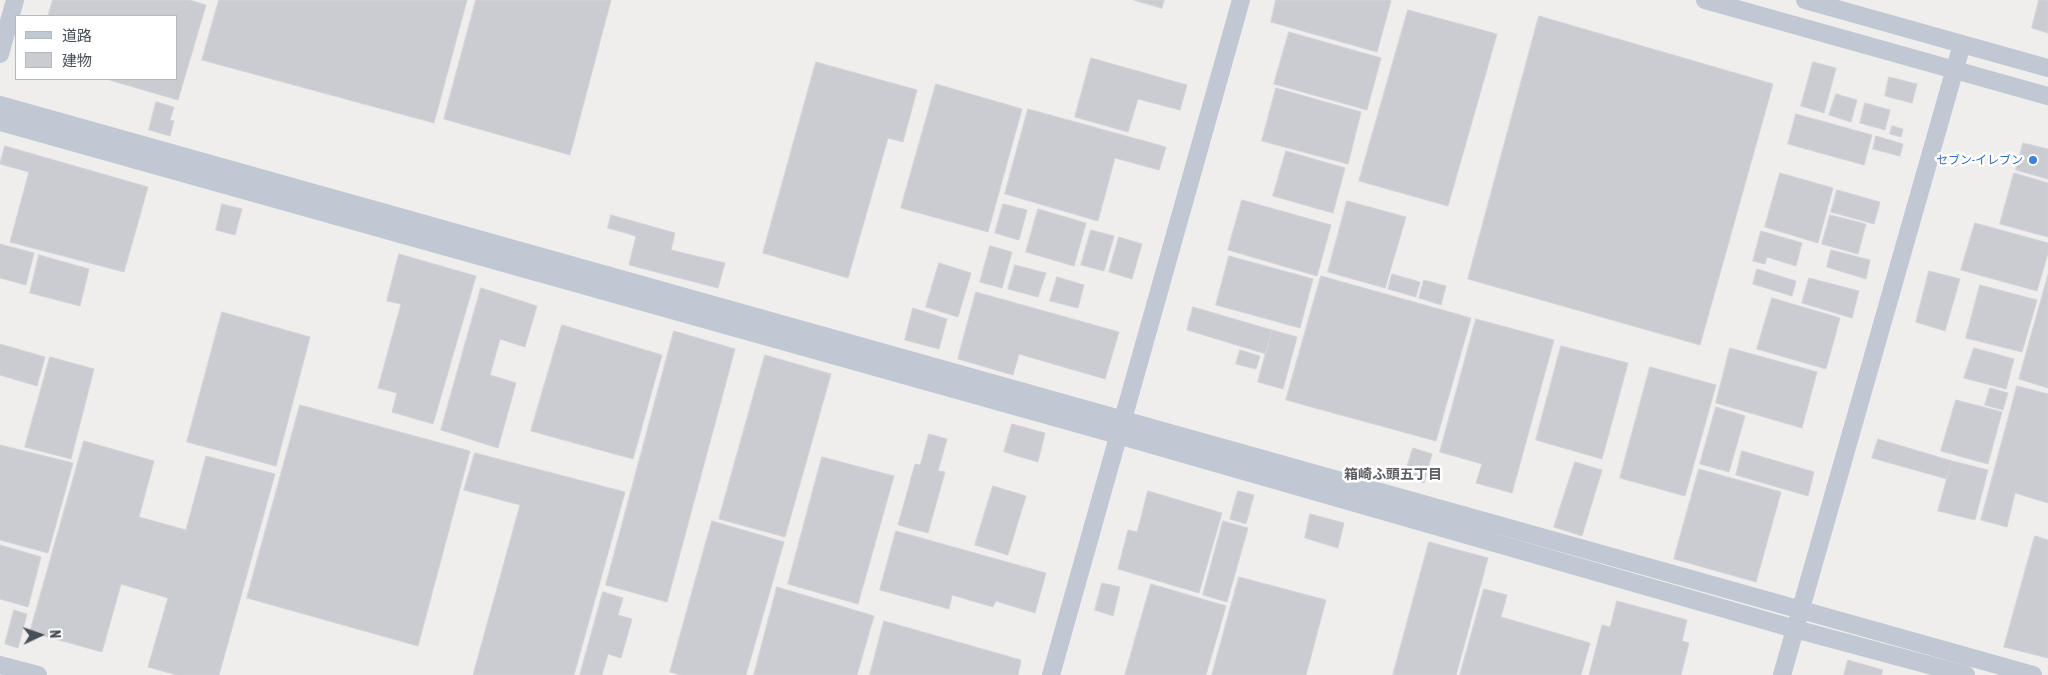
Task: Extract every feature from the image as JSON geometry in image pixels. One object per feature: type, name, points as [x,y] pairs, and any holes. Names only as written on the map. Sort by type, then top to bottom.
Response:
[{"type":"street","points":[[0,54],[15,0]]},
{"type":"street","points":[[1051,675],[1241,0]]},
{"type":"street","points":[[1705,0],[2048,96]]},
{"type":"street","points":[[1805,0],[2048,68]]},
{"type":"street","points":[[1782,675],[1953,69],[1962,44]]},
{"type":"street","points":[[0,105],[1120,428],[1795,629],[1966,675]]},
{"type":"street","points":[[0,122],[1120,428],[1801,610],[2033,675]]},
{"type":"street","points":[[0,665],[38,675]]},
{"type":"building","points":[[53,0],[189,0],[206,5],[178,100],[109,80],[178,80],[178,15],[48,15]]},
{"type":"building","points":[[219,0],[467,0],[434,123],[202,60]]},
{"type":"building","points":[[476,0],[611,0],[570,155],[444,119]]},
{"type":"building","points":[[1134,0],[1164,0],[1162,8]]},
{"type":"building","points":[[1276,0],[1391,1],[1377,52],[1271,22]]},
{"type":"building","points":[[2039,0],[2048,0],[2048,33],[2032,28]]},
{"type":"building","points":[[1408,10],[1497,34],[1448,206],[1359,181]]},
{"type":"building","points":[[1539,16],[1773,84],[1700,345],[1468,279]]},
{"type":"building","points":[[1289,32],[1381,58],[1367,110],[1274,84]]},
{"type":"building","points":[[1091,58],[1187,85],[1180,110],[1138,99],[1128,132],[1075,117]]},
{"type":"building","points":[[816,62],[917,90],[903,142],[888,138],[848,278],[763,253]]},
{"type":"building","points":[[1813,62],[1836,68],[1824,113],[1801,106]]},
{"type":"building","points":[[1889,77],[1917,84],[1912,103],[1885,96]]},
{"type":"building","points":[[936,84],[1022,109],[988,232],[901,208]]},
{"type":"building","points":[[1276,88],[1361,112],[1348,164],[1262,141]]},
{"type":"building","points":[[1836,94],[1857,100],[1851,122],[1829,115]]},
{"type":"building","points":[[156,102],[174,107],[170,120],[174,121],[170,136],[149,130]]},
{"type":"building","points":[[1865,103],[1890,110],[1885,130],[1860,123]]},
{"type":"building","points":[[1028,109],[1166,147],[1159,170],[1115,158],[1098,221],[1005,194]]},
{"type":"building","points":[[1796,114],[1872,135],[1864,165],[1788,144]]},
{"type":"building","points":[[1892,126],[1903,129],[1901,137],[1890,134]]},
{"type":"building","points":[[1876,136],[1903,144],[1900,156],[1873,149]]},
{"type":"building","name":"セブン-イレブン","points":[[2023,143],[2048,149],[2048,179],[2016,170]]},
{"type":"building","points":[[5,146],[148,187],[124,272],[10,242],[29,172],[0,164]]},
{"type":"building","points":[[1286,151],[1345,168],[1333,213],[1273,196]]},
{"type":"building","points":[[1780,173],[1833,188],[1818,243],[1765,227]]},
{"type":"building","points":[[2014,173],[2048,183],[2048,237],[2000,224]]},
{"type":"building","points":[[1837,190],[1880,202],[1874,224],[1831,212]]},
{"type":"building","points":[[1242,200],[1331,225],[1317,276],[1228,250]]},
{"type":"building","points":[[1347,201],[1406,217],[1385,288],[1328,272]]},
{"type":"building","points":[[222,204],[242,209],[235,235],[216,230]]},
{"type":"building","points":[[1003,204],[1027,210],[1019,240],[995,233]]},
{"type":"building","points":[[1038,209],[1086,223],[1074,266],[1026,252]]},
{"type":"building","points":[[611,215],[675,233],[671,250],[725,263],[718,288],[629,265],[636,236],[608,228]]},
{"type":"building","points":[[1830,215],[1866,224],[1858,254],[1822,244]]},
{"type":"building","points":[[1975,223],[2048,243],[2048,253],[2037,291],[1961,270]]},
{"type":"building","points":[[1091,230],[1114,236],[1104,271],[1081,265]]},
{"type":"building","points":[[1761,231],[1802,243],[1796,266],[1767,257],[1765,264],[1753,261]]},
{"type":"building","points":[[1119,237],[1142,244],[1132,279],[1109,272]]},
{"type":"building","points":[[0,244],[34,253],[26,285],[0,278]]},
{"type":"building","points":[[990,246],[1012,252],[1002,288],[980,282]]},
{"type":"building","points":[[1831,250],[1870,260],[1866,279],[1827,267]]},
{"type":"building","points":[[399,254],[476,276],[433,424],[392,412],[397,393],[378,388],[401,304],[387,301]]},
{"type":"building","points":[[39,255],[89,269],[80,306],[30,293]]},
{"type":"building","points":[[1229,256],[1313,279],[1300,328],[1216,305]]},
{"type":"building","points":[[939,263],[971,273],[958,317],[926,307]]},
{"type":"building","points":[[1015,265],[1046,273],[1038,297],[1008,289]]},
{"type":"building","points":[[1757,269],[1796,281],[1792,296],[1753,284]]},
{"type":"building","points":[[1929,271],[1960,279],[1945,331],[1916,322]]},
{"type":"building","points":[[1392,274],[1420,282],[1416,297],[1388,289]]},
{"type":"building","points":[[2048,275],[2048,388],[2019,379]]},
{"type":"building","points":[[1321,276],[1471,318],[1436,441],[1286,400]]},
{"type":"building","points":[[1057,277],[1084,285],[1078,308],[1050,301]]},
{"type":"building","points":[[1809,278],[1859,291],[1852,318],[1802,303]]},
{"type":"building","points":[[1424,280],[1446,286],[1441,305],[1419,298]]},
{"type":"building","points":[[1980,285],[2037,300],[2022,352],[1966,338]]},
{"type":"building","points":[[481,288],[537,306],[525,347],[500,339],[490,375],[516,383],[498,448],[441,430]]},
{"type":"building","points":[[976,292],[1119,332],[1105,379],[1019,354],[1013,375],[958,359]]},
{"type":"building","points":[[1772,298],[1840,318],[1826,369],[1757,349]]},
{"type":"building","points":[[1193,307],[1272,330],[1266,354],[1187,330]]},
{"type":"building","points":[[913,308],[947,319],[939,349],[905,340]]},
{"type":"building","points":[[222,312],[310,337],[276,466],[187,442]]},
{"type":"building","points":[[1476,319],[1554,340],[1512,493],[1476,483],[1482,464],[1440,452]]},
{"type":"building","points":[[562,325],[662,355],[633,459],[531,431]]},
{"type":"building","points":[[1272,330],[1297,337],[1283,389],[1258,382]]},
{"type":"building","points":[[674,331],[735,349],[667,602],[606,585]]},
{"type":"building","points":[[0,344],[45,357],[37,386],[0,375]]},
{"type":"building","points":[[1561,346],[1628,363],[1602,459],[1536,440]]},
{"type":"building","points":[[1730,348],[1817,372],[1802,428],[1716,403]]},
{"type":"building","points":[[1974,348],[2014,359],[2006,389],[1964,378]]},
{"type":"building","points":[[1240,350],[1260,356],[1256,369],[1236,364]]},
{"type":"building","points":[[765,355],[831,374],[785,537],[719,519]]},
{"type":"building","points":[[50,357],[94,369],[71,459],[25,447]]},
{"type":"building","points":[[1650,367],[1716,385],[1685,496],[1620,478]]},
{"type":"building","points":[[2017,386],[2048,394],[2048,503],[2015,493],[2007,527],[1981,520]]},
{"type":"building","points":[[1990,388],[2008,393],[2003,410],[1985,405]]},
{"type":"building","points":[[1956,400],[2002,412],[1988,464],[1941,451]]},
{"type":"building","points":[[300,405],[470,451],[418,646],[247,598]]},
{"type":"building","points":[[1716,407],[1745,416],[1729,472],[1700,464]]},
{"type":"building","points":[[1012,424],[1045,433],[1038,462],[1004,452]]},
{"type":"building","points":[[929,434],[947,439],[938,471],[945,472],[928,533],[898,525],[915,464],[920,465]]},
{"type":"building","points":[[1878,439],[1952,461],[1947,479],[1872,458]]},
{"type":"building","points":[[84,441],[154,461],[139,517],[186,530],[206,456],[275,474],[219,675],[177,675],[148,667],[168,598],[121,584],[102,652],[30,632]]},
{"type":"building","points":[[0,445],[73,463],[48,553],[0,540]]},
{"type":"building","points":[[1413,448],[1432,454],[1424,483],[1404,477]]},
{"type":"building","points":[[1742,451],[1814,472],[1808,496],[1736,475]]},
{"type":"building","points":[[475,453],[625,492],[574,675],[473,675],[520,505],[464,490]]},
{"type":"building","points":[[822,457],[894,476],[858,604],[788,584]]},
{"type":"building","points":[[1952,461],[1988,470],[1975,520],[1938,511]]},
{"type":"building","points":[[1575,462],[1602,470],[1582,536],[1554,527]]},
{"type":"building","points":[[1699,469],[1781,492],[1756,582],[1674,559]]},
{"type":"building","points":[[993,486],[1026,496],[1008,555],[975,545]]},
{"type":"building","points":[[1148,491],[1222,513],[1199,593],[1118,569],[1128,530],[1137,532]]},
{"type":"building","points":[[1238,491],[1254,495],[1246,524],[1230,519]]},
{"type":"building","points":[[1310,514],[1344,523],[1338,548],[1305,538]]},
{"type":"building","points":[[712,521],[784,542],[746,675],[681,675],[670,672]]},
{"type":"building","points":[[1223,521],[1248,528],[1227,602],[1203,595]]},
{"type":"building","points":[[896,531],[1046,573],[1035,613],[996,601],[993,607],[952,595],[949,609],[880,590]]},
{"type":"building","points":[[2035,536],[2048,540],[2048,658],[2004,647]]},
{"type":"building","points":[[1429,542],[1488,558],[1456,675],[1393,675]]},
{"type":"building","points":[[0,545],[41,557],[28,607],[0,599]]},
{"type":"building","points":[[1239,577],[1326,600],[1306,675],[1212,675]]},
{"type":"building","points":[[1102,583],[1120,587],[1113,616],[1095,610]]},
{"type":"building","points":[[1151,584],[1226,606],[1206,675],[1125,675]]},
{"type":"building","points":[[777,587],[874,616],[857,675],[754,675]]},
{"type":"building","points":[[1484,589],[1507,595],[1501,617],[1590,643],[1581,675],[1460,675]]},
{"type":"building","points":[[603,592],[623,598],[618,615],[632,619],[621,658],[608,654],[602,675],[580,675]]},
{"type":"building","points":[[1617,601],[1687,620],[1682,641],[1689,643],[1681,675],[1589,675],[1602,625],[1610,627]]},
{"type":"building","points":[[14,610],[27,614],[18,648],[5,644]]},
{"type":"building","points":[[884,621],[1021,660],[1018,675],[870,675]]},
{"type":"building","points":[[1848,660],[1883,670],[1881,675],[1844,675]]},
{"type":"place","name":"セブン-イレブン","points":[[2033,160]]},
{"type":"district","name":"箱崎ふ頭五丁目","points":[[1393,475]]}]
